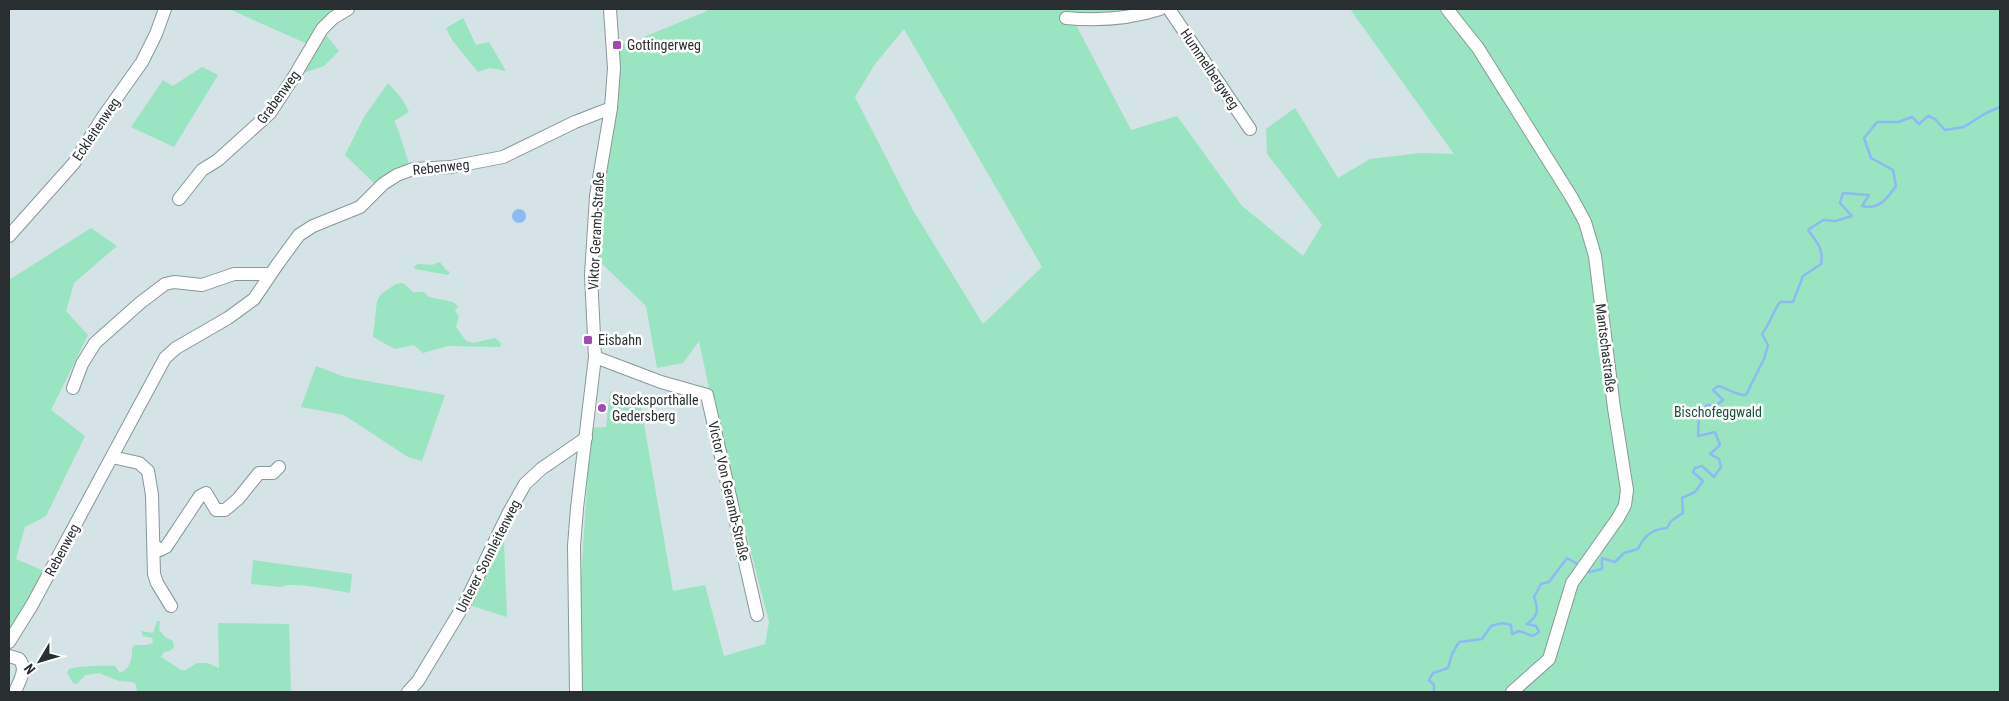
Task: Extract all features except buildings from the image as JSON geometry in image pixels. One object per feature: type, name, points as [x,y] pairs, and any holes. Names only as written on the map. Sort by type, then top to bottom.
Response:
[{"type":"street","name":"Eckleitenweg","points":[[9,236],[74,163],[103,117],[142,62],[156,34],[165,9]]},
{"type":"street","name":"Grabenweg","points":[[179,199],[202,170],[218,160],[270,113],[322,29],[333,18],[348,9]]},
{"type":"street","name":"Viktor Geramb-Straße","points":[[576,692],[574,546],[576,508],[595,357],[591,275],[594,223],[602,150],[611,108],[614,60],[610,9]]},
{"type":"street","points":[[1066,18],[1091,20],[1126,17],[1160,9]]},
{"type":"street","name":"Hummelbergweg","points":[[1169,9],[1250,129]]},
{"type":"street","name":"Mantschastraße","points":[[1447,9],[1478,48],[1585,222],[1594,256],[1614,408],[1628,490],[1625,505],[1618,518],[1576,574],[1568,593],[1557,638],[1549,658],[1512,692]]},
{"type":"street","name":"Rebenweg","points":[[9,642],[32,605],[165,358],[176,348],[246,306],[260,292],[270,274],[300,235],[313,226],[360,207],[383,184],[397,175],[413,169],[451,168],[496,159],[575,122],[611,108]]},
{"type":"street","points":[[73,388],[82,364],[95,343],[140,303],[165,284],[174,282],[202,285],[234,274],[270,274]]},
{"type":"street","name":"Victor Von Geramb-Straße","points":[[595,357],[660,382],[707,395],[757,615]]},
{"type":"street","name":"Unterer Sonnleitenweg","points":[[408,692],[423,674],[465,603],[508,514],[525,484],[541,469],[586,438]]},
{"type":"street","points":[[112,457],[140,462],[148,471],[152,494],[154,574],[171,606]]},
{"type":"street","points":[[154,545],[160,550],[166,547],[200,496],[206,493],[216,510],[225,510],[238,499],[259,473],[273,473],[279,467]]},
{"type":"street","points":[[9,656],[19,659],[23,665],[23,672],[16,692]]},
{"type":"green space","points":[[229,9],[341,9],[322,21],[326,35],[339,51],[324,66],[303,73],[312,46]]},
{"type":"green space","name":"Bischofeggwald","points":[[706,9],[1136,9],[1075,23],[1131,130],[1177,116],[1242,206],[1303,256],[1322,225],[1267,154],[1266,129],[1295,108],[1338,178],[1370,159],[1420,153],[1454,154],[1350,9],[2000,9],[2000,692],[582,692],[581,579],[591,428],[606,427],[610,391],[640,401],[673,591],[705,585],[724,656],[765,644],[769,622],[711,397],[699,341],[683,363],[657,368],[646,306],[598,260],[602,197],[616,110],[618,45],[627,44],[707,11]],"holes":[[[904,29],[1042,267],[983,324],[914,212],[855,97],[875,64]]]},
{"type":"green space","points":[[463,18],[476,45],[489,42],[506,71],[490,68],[478,72],[452,40],[446,28]]},
{"type":"green space","points":[[202,67],[218,75],[174,147],[131,127],[163,80],[173,86]]},
{"type":"green space","points":[[388,83],[402,99],[409,112],[394,121],[409,164],[376,185],[345,155],[364,117]]},
{"type":"green space","points":[[91,228],[117,246],[74,283],[66,311],[88,335],[51,410],[85,436],[46,516],[25,527],[16,559],[49,573],[9,633],[9,280]]},
{"type":"green space","points":[[440,262],[450,272],[448,275],[415,269],[414,267],[418,264],[432,265]]},
{"type":"green space","points":[[403,283],[413,292],[424,292],[429,297],[453,302],[458,306],[455,311],[459,316],[456,327],[466,341],[473,343],[495,338],[501,343],[500,347],[448,346],[423,353],[414,345],[395,349],[373,337],[377,301],[381,294],[396,284]]},
{"type":"green space","points":[[316,366],[345,377],[445,395],[422,461],[408,457],[344,415],[301,407]]},
{"type":"green space","points":[[501,540],[504,543],[507,617],[469,605]]},
{"type":"green space","points":[[253,560],[352,574],[350,593],[294,585],[281,587],[251,584]]},
{"type":"green space","points":[[157,621],[160,621],[159,630],[165,637],[173,641],[174,647],[170,651],[164,652],[161,657],[181,670],[186,670],[197,663],[207,663],[219,668],[218,623],[289,624],[291,692],[137,692],[136,684],[132,682],[119,681],[99,673],[85,675],[77,684],[73,683],[67,673],[69,669],[115,666],[120,673],[126,669],[132,656],[132,648],[135,645],[153,643],[152,638],[143,636],[141,631],[153,633]]},
{"type":"water","points":[[519,209],[524,211],[526,216],[524,221],[519,223],[514,221],[512,216],[514,211]]},
{"type":"waterway","points":[[1586,569],[1589,572],[1602,569],[1602,558],[1615,562],[1624,553],[1638,549],[1649,534],[1667,528],[1671,521],[1683,513],[1682,498],[1695,492],[1703,481],[1693,472],[1695,468],[1702,466],[1714,477],[1721,467],[1719,459],[1710,454],[1720,445],[1715,432],[1698,436],[1699,414],[1707,405],[1715,406],[1723,400],[1713,390],[1718,386],[1746,395],[1764,359],[1768,345],[1762,334],[1777,306],[1780,302],[1793,302],[1803,276],[1821,264],[1821,250],[1808,230],[1823,220],[1835,221],[1852,216],[1840,203],[1843,193],[1869,195],[1862,206],[1868,207],[1878,205],[1886,199],[1896,186],[1893,170],[1871,158],[1864,138],[1877,122],[1898,122],[1912,117],[1919,124],[1928,116],[1935,119],[1945,130],[1964,127],[1986,113],[2000,107]]},
{"type":"waterway","points":[[1434,692],[1434,685],[1429,680],[1433,673],[1448,668],[1452,654],[1459,642],[1482,639],[1491,626],[1502,623],[1511,625],[1512,634],[1519,631],[1533,636],[1539,632],[1536,626],[1527,624],[1537,612],[1534,597],[1541,584],[1549,582],[1567,558],[1579,565]]},
{"type":"place","name":"Gottingerweg","points":[[617,45]]},
{"type":"place","name":"Eisbahn","points":[[588,340]]},
{"type":"place","name":"Stocksporthalle Gedersberg","points":[[602,408]]}]
